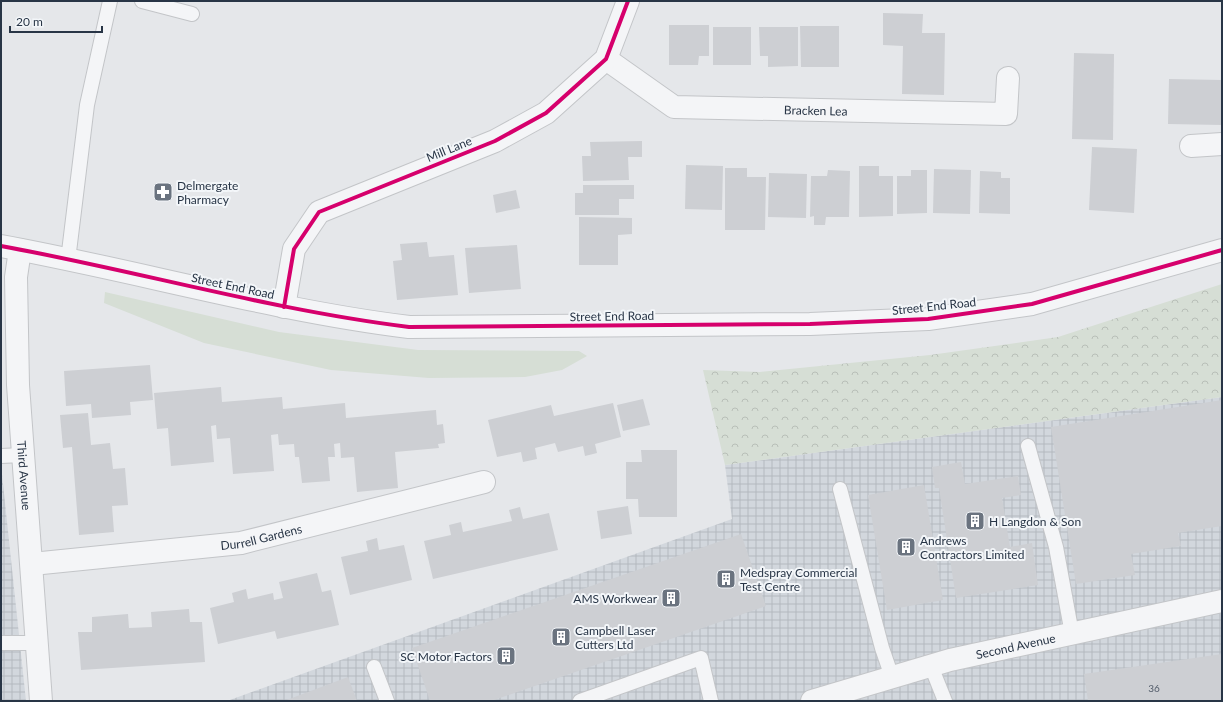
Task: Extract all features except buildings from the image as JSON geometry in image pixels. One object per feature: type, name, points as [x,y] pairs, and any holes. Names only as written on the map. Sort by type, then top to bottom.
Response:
[{"type":"street","name":"Mill Lane","points":[[284,307],[294,249],[319,212],[495,141],[546,113],[606,59],[628,1]]},
{"type":"street","name":"Bracken Lea","points":[[606,59],[674,107],[1006,114],[1008,78]]},
{"type":"street","points":[[1191,146],[1222,144]]},
{"type":"street","name":"Street End Road","points":[[10,248],[284,307],[356,320],[409,326],[810,324],[928,319],[1032,304],[1222,250]]},
{"type":"street","name":"Third Avenue","points":[[10,248],[16,277],[18,385],[38,643],[41,701]]},
{"type":"street","name":"Durrell Gardens","points":[[32,564],[241,543],[484,482]]},
{"type":"street","name":"Second Avenue","points":[[812,701],[950,660],[1222,601]]},
{"type":"lane","points":[[68,260],[87,105],[110,1]]},
{"type":"lane","points":[[142,1],[192,14]]},
{"type":"lane","points":[[1028,446],[1056,547],[1072,634]]},
{"type":"lane","points":[[1,456],[23,454]]},
{"type":"lane","points":[[840,489],[882,648],[892,677]]},
{"type":"lane","points":[[1,643],[38,643]]},
{"type":"lane","points":[[580,701],[701,658],[711,701]]},
{"type":"lane","points":[[931,666],[945,701]]},
{"type":"lane","points":[[374,667],[387,701]]},
{"type":"shaded area","points":[[1222,397],[1222,701],[227,701],[732,519],[725,465]]},
{"type":"shaded area","points":[[1,465],[26,701],[1,701]]},
{"type":"green space","points":[[1222,284],[1222,397],[725,465],[703,370],[760,372],[930,355],[1058,337]]},
{"type":"green space","points":[[105,292],[279,332],[418,350],[579,351],[587,356],[562,370],[525,377],[429,378],[331,370],[204,343],[104,303]]},
{"type":"cycle path","points":[[284,307],[294,249],[319,212],[495,141],[546,113],[606,59],[628,1]]},
{"type":"cycle path","points":[[1,246],[306,311],[409,327],[810,324],[928,319],[1032,304],[1222,250]]},
{"type":"place","name":"Delmergate Pharmacy","points":[[163,192]]},
{"type":"place","name":"H Langdon & Son","points":[[975,521]]},
{"type":"place","name":"Andrews Contractors Limited","points":[[906,547]]},
{"type":"place","name":"Medspray Commercial Test Centre","points":[[726,579]]},
{"type":"place","name":"AMS Workwear","points":[[671,598]]},
{"type":"place","name":"Campbell Laser Cutters Ltd","points":[[561,637]]},
{"type":"place","name":"SC Motor Factors","points":[[506,656]]}]
